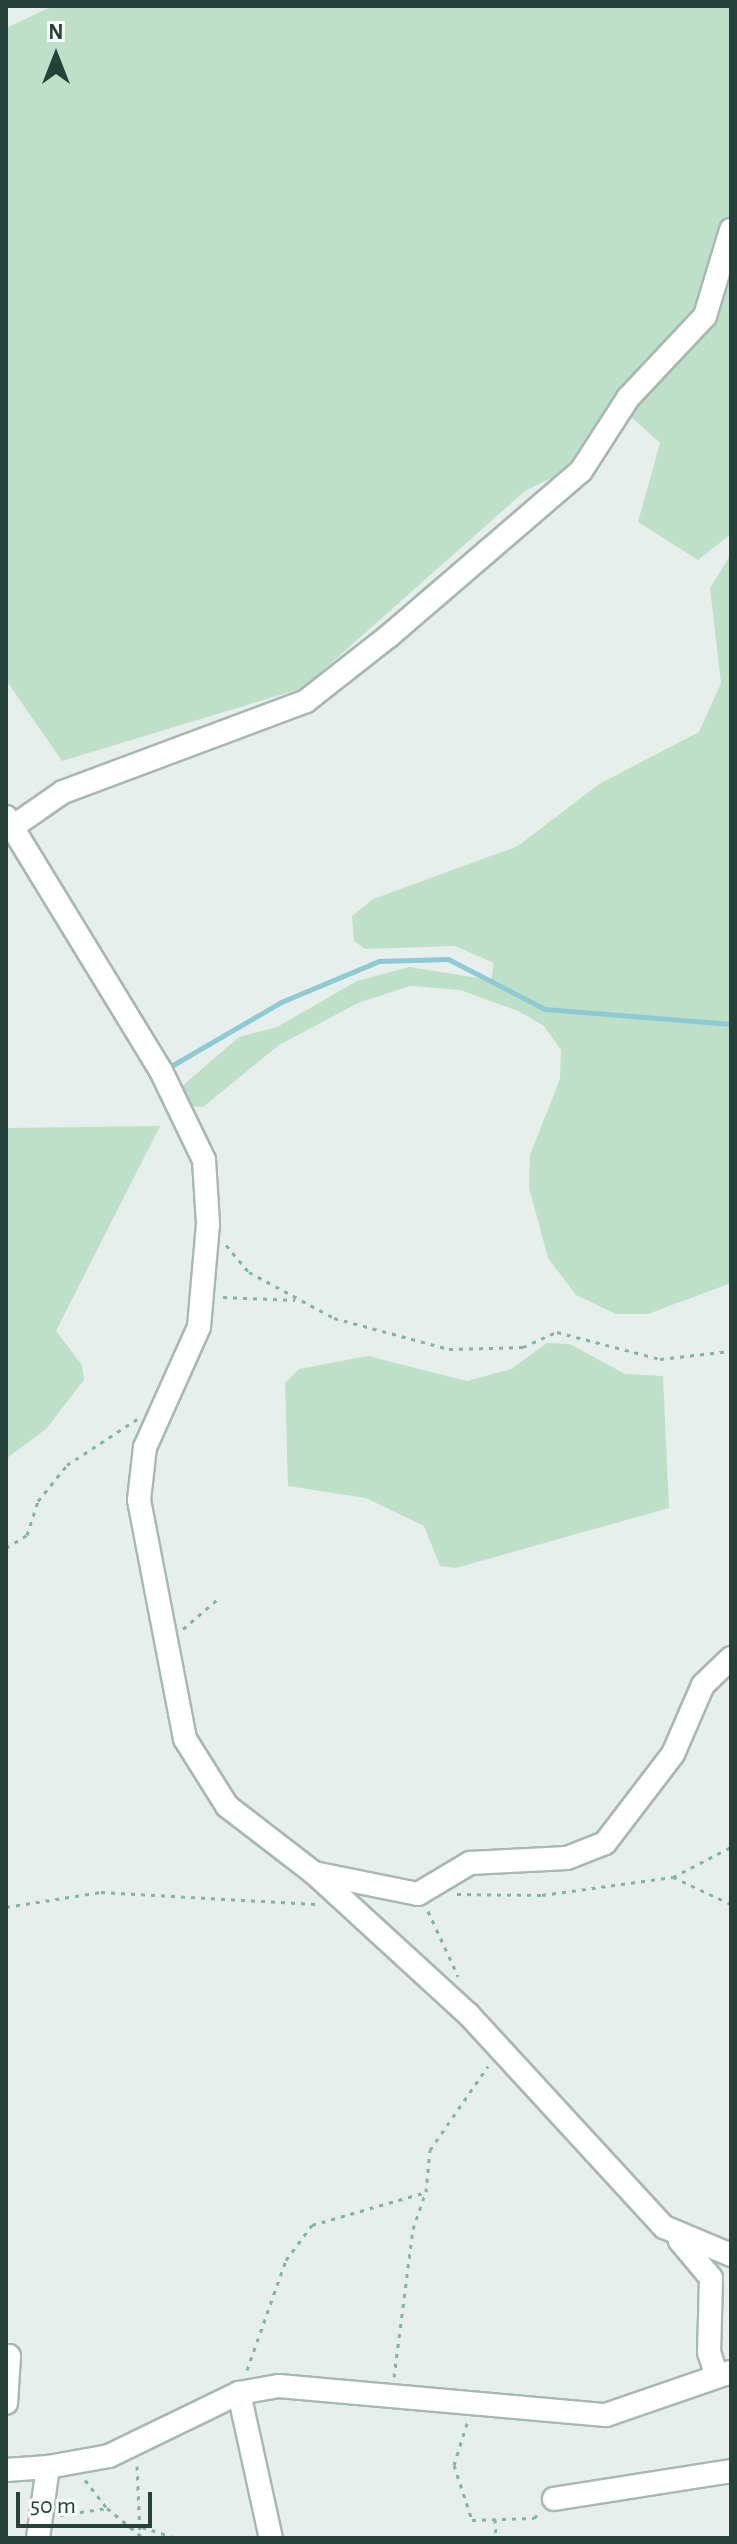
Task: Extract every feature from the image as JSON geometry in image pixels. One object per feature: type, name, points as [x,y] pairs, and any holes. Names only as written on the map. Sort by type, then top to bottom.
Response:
[{"type":"street","points":[[6,2470],[74,2466],[126,2446],[239,2393],[279,2386],[470,2399],[606,2415],[724,2374],[709,2352],[711,2278],[700,2257],[664,2227],[497,2054],[469,2015],[334,1899],[314,1873],[210,1786],[185,1739],[139,1500],[145,1447],[199,1327],[208,1224],[204,1160],[161,1071],[10,822],[63,792],[306,701],[389,636],[581,471],[628,398],[705,316],[731,230]]},
{"type":"street","points":[[314,1873],[418,1894],[470,1863],[567,1858],[605,1843],[673,1754],[703,1685],[731,1658]]},
{"type":"street","points":[[664,2227],[731,2255]]},
{"type":"street","points":[[6,2403],[9,2356]]},
{"type":"street","points":[[239,2393],[271,2538]]},
{"type":"street","points":[[38,2538],[48,2467]]},
{"type":"street","points":[[554,2499],[731,2471]]},
{"type":"path","points":[[208,1224],[249,1272],[299,1301],[449,1349],[523,1347],[557,1332],[660,1359],[731,1351]]},
{"type":"path","points":[[202,1293],[299,1301]]},
{"type":"path","points":[[6,1548],[27,1535],[38,1501],[67,1465],[168,1401]]},
{"type":"path","points":[[163,1631],[197,1621],[219,1598]]},
{"type":"path","points":[[418,1894],[542,1895],[673,1877],[731,1847]]},
{"type":"path","points":[[673,1877],[731,1904]]},
{"type":"path","points":[[6,1907],[101,1892],[323,1905],[334,1899]]},
{"type":"path","points":[[418,1894],[450,1946],[469,2015]]},
{"type":"path","points":[[391,2395],[413,2229],[426,2192],[430,2150],[497,2054]]},
{"type":"path","points":[[239,2393],[286,2260],[312,2225],[426,2192]]},
{"type":"path","points":[[470,2399],[464,2450],[454,2465],[472,2520],[534,2518],[554,2499]]},
{"type":"path","points":[[126,2446],[139,2473],[141,2537]]},
{"type":"path","points":[[74,2466],[107,2508],[141,2537]]},
{"type":"path","points":[[42,2509],[55,2515],[107,2508]]},
{"type":"path","points":[[495,2519],[496,2538]]},
{"type":"path","points":[[140,2527],[176,2538]]},
{"type":"green space","points":[[53,6],[731,6],[731,534],[698,560],[638,522],[660,443],[617,404],[579,464],[525,491],[303,688],[62,761],[6,680],[6,28]]},
{"type":"green space","points":[[731,554],[731,1283],[648,1314],[616,1314],[576,1295],[548,1258],[529,1187],[530,1155],[560,1079],[561,1050],[544,1026],[518,1011],[460,990],[410,986],[358,1003],[279,1045],[203,1107],[188,1106],[181,1087],[239,1037],[277,1027],[357,981],[409,967],[491,980],[494,963],[455,946],[365,949],[354,941],[352,916],[373,899],[518,846],[599,784],[699,732],[721,683],[710,588]]},
{"type":"green space","points":[[160,1126],[56,1331],[82,1365],[84,1380],[46,1429],[6,1459],[6,1128]]},
{"type":"green space","points":[[547,1343],[570,1344],[625,1374],[663,1376],[669,1508],[456,1568],[440,1566],[424,1526],[366,1498],[288,1486],[285,1383],[299,1369],[368,1356],[467,1381],[511,1369]]},
{"type":"waterway","points":[[166,1069],[281,1002],[379,961],[448,959],[545,1009],[731,1024]]}]
